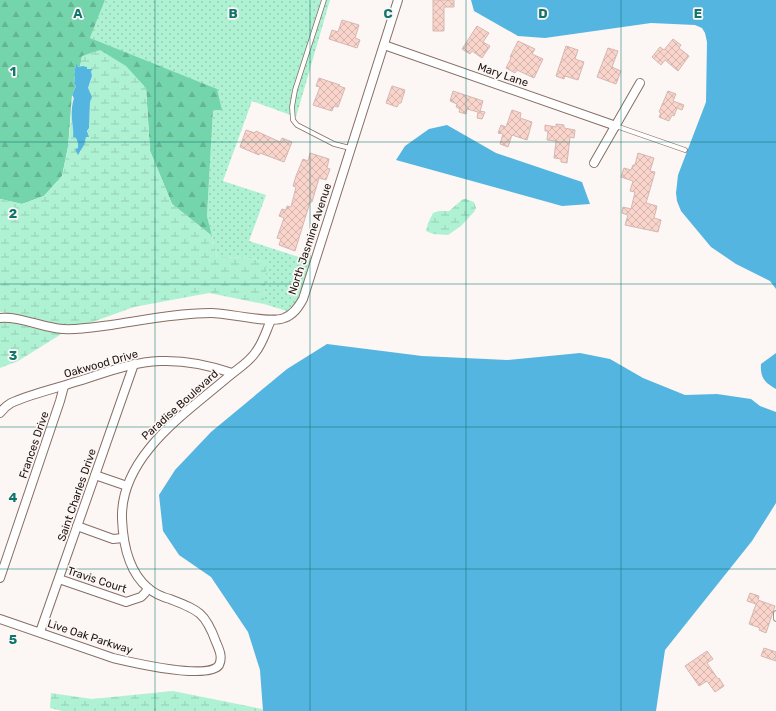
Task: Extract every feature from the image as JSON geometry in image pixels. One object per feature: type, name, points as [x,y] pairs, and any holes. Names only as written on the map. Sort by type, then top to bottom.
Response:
[{"type":"street","name":"North Jasmine Avenue","points":[[0,318],[7,317],[46,327],[62,329],[88,328],[192,313],[222,313],[271,320],[283,318],[296,310],[303,299],[398,0]]},
{"type":"street","name":"Mary Lane","points":[[384,46],[616,126]]},
{"type":"street","points":[[594,162],[640,83]]},
{"type":"street","name":"Paradise Boulevard","points":[[219,664],[221,659],[220,653],[210,626],[202,615],[193,609],[156,594],[148,588],[135,572],[123,538],[122,513],[126,486],[153,443],[232,373],[246,363],[256,352],[263,340],[271,320]]},
{"type":"street","name":"Oakwood Drive","points":[[2,411],[11,404],[31,395],[134,364],[175,361],[211,366],[232,373]]},
{"type":"street","name":"Saint Charles Drive","points":[[40,632],[134,364]]},
{"type":"street","name":"Frances Drive","points":[[0,578],[64,386]]},
{"type":"street","points":[[95,475],[126,486]]},
{"type":"street","points":[[77,526],[113,539],[123,538]]},
{"type":"street","name":"Travis Court","points":[[59,579],[126,602],[141,597],[148,588]]},
{"type":"street","name":"Live Oak Parkway","points":[[0,619],[113,658],[139,664],[201,672],[213,670],[219,664]]},
{"type":"lane","points":[[324,0],[295,90],[292,107],[293,120],[297,125],[334,144],[350,148]]},
{"type":"lane","points":[[616,126],[685,150]]},
{"type":"lane","points":[[776,613],[776,619]]},
{"type":"green space","points":[[0,0],[105,0],[90,38],[217,89],[222,110],[213,110],[207,216],[212,236],[172,204],[150,151],[146,88],[82,56],[80,67],[76,65],[74,75],[74,84],[76,86],[72,95],[68,147],[62,176],[44,196],[22,204],[0,199]]},
{"type":"green space","points":[[105,0],[330,0],[296,117],[252,101],[223,181],[266,195],[249,241],[311,261],[298,300],[287,311],[264,304],[266,262],[248,258],[217,257],[207,216],[213,110],[222,110],[90,38]]},
{"type":"green space","points":[[100,50],[126,66],[146,88],[150,151],[172,204],[212,236],[217,257],[248,258],[267,262],[264,304],[209,293],[134,307],[87,324],[69,325],[47,323],[0,312],[0,199],[22,204],[44,196],[62,176],[68,147],[72,106],[73,137],[76,138],[78,143],[78,148],[75,149],[80,153],[89,128],[91,99],[88,88],[92,76],[91,71],[80,67],[82,56]]},
{"type":"green space","points":[[463,199],[474,202],[476,208],[461,226],[448,235],[433,234],[426,231],[433,213],[439,211],[449,211]]},
{"type":"green space","points":[[7,321],[45,331],[63,333],[18,361],[0,368],[0,322]]},
{"type":"green space","points":[[173,691],[262,709],[263,711],[62,711],[50,708],[51,693],[92,699]]},
{"type":"water","points":[[471,0],[776,0],[776,289],[770,281],[736,264],[711,247],[681,211],[677,201],[676,193],[678,175],[706,102],[707,42],[702,28],[695,25],[651,23],[545,38],[518,36],[474,11]]},
{"type":"water","points":[[76,64],[79,67],[82,66],[87,67],[87,69],[93,69],[91,71],[92,76],[88,88],[92,97],[90,102],[89,128],[87,131],[89,137],[86,137],[84,145],[78,155],[75,149],[78,148],[78,143],[76,138],[73,137],[72,113],[74,98],[72,95],[76,86],[74,84],[74,75]]},
{"type":"water","points":[[447,125],[496,153],[582,182],[590,204],[562,206],[396,160],[405,146],[429,129]]},
{"type":"water","points":[[327,344],[422,356],[507,360],[580,353],[610,359],[643,378],[685,395],[717,394],[751,399],[760,406],[776,412],[776,503],[752,541],[665,650],[656,711],[263,711],[260,670],[248,632],[211,577],[179,555],[163,531],[159,495],[175,470],[211,432],[287,369]]},
{"type":"water","points":[[776,353],[776,389],[768,384],[762,376],[761,364]]},
{"type":"building","points":[[433,0],[454,0],[454,7],[444,7],[444,31],[433,31]]},
{"type":"building","points":[[342,20],[359,25],[355,38],[360,40],[357,48],[329,39],[332,30],[338,32]]},
{"type":"building","points":[[477,26],[489,33],[483,42],[490,46],[482,58],[472,51],[470,54],[462,49]]},
{"type":"building","points":[[673,39],[681,45],[679,48],[689,56],[678,71],[665,60],[661,65],[652,57],[660,47],[664,50]]},
{"type":"building","points":[[518,41],[535,49],[532,54],[543,59],[534,78],[517,70],[515,73],[506,68]]},
{"type":"building","points":[[566,46],[578,50],[575,59],[584,62],[578,80],[565,76],[564,79],[556,76]]},
{"type":"building","points":[[608,48],[618,51],[612,67],[621,71],[616,84],[597,77]]},
{"type":"building","points":[[319,78],[345,88],[338,107],[334,106],[332,111],[313,105],[320,87],[316,86]]},
{"type":"building","points":[[392,86],[405,90],[401,103],[399,103],[397,107],[386,103]]},
{"type":"building","points":[[453,91],[483,101],[480,111],[485,112],[482,119],[477,118],[478,112],[467,109],[466,114],[459,112],[460,109],[456,107],[457,104],[450,101]]},
{"type":"building","points":[[668,91],[676,94],[673,101],[684,105],[682,110],[677,108],[674,116],[672,115],[669,121],[659,117],[661,113],[659,112]]},
{"type":"building","points":[[512,110],[521,113],[520,118],[532,122],[527,140],[512,135],[508,147],[500,144],[503,134],[498,133],[501,125],[506,127]]},
{"type":"building","points":[[556,124],[564,125],[564,128],[575,130],[574,138],[570,137],[567,163],[561,162],[561,159],[554,158],[556,141],[547,140],[548,131],[545,131],[545,125],[556,127]]},
{"type":"building","points":[[246,130],[255,133],[256,131],[280,142],[282,138],[292,142],[284,162],[260,153],[259,155],[240,147]]},
{"type":"building","points":[[310,153],[329,159],[327,168],[330,169],[326,180],[319,178],[295,251],[279,245],[281,239],[277,238],[284,218],[279,216],[282,209],[286,210],[287,206],[291,207],[296,187],[293,186],[296,176],[303,159],[308,161]]},
{"type":"building","points":[[638,153],[654,158],[650,171],[655,172],[646,203],[657,206],[654,218],[661,220],[658,232],[625,225],[628,215],[622,213],[623,207],[631,209],[635,192],[630,191],[633,181],[621,177],[624,168],[631,170],[633,165],[635,165]]},
{"type":"building","points":[[750,593],[759,596],[758,600],[775,606],[766,633],[759,630],[760,628],[749,624],[756,604],[747,601]]},
{"type":"building","points":[[764,648],[776,652],[776,661],[761,656]]},
{"type":"building","points":[[707,651],[713,659],[707,663],[724,686],[715,692],[707,681],[699,686],[685,666]]}]
